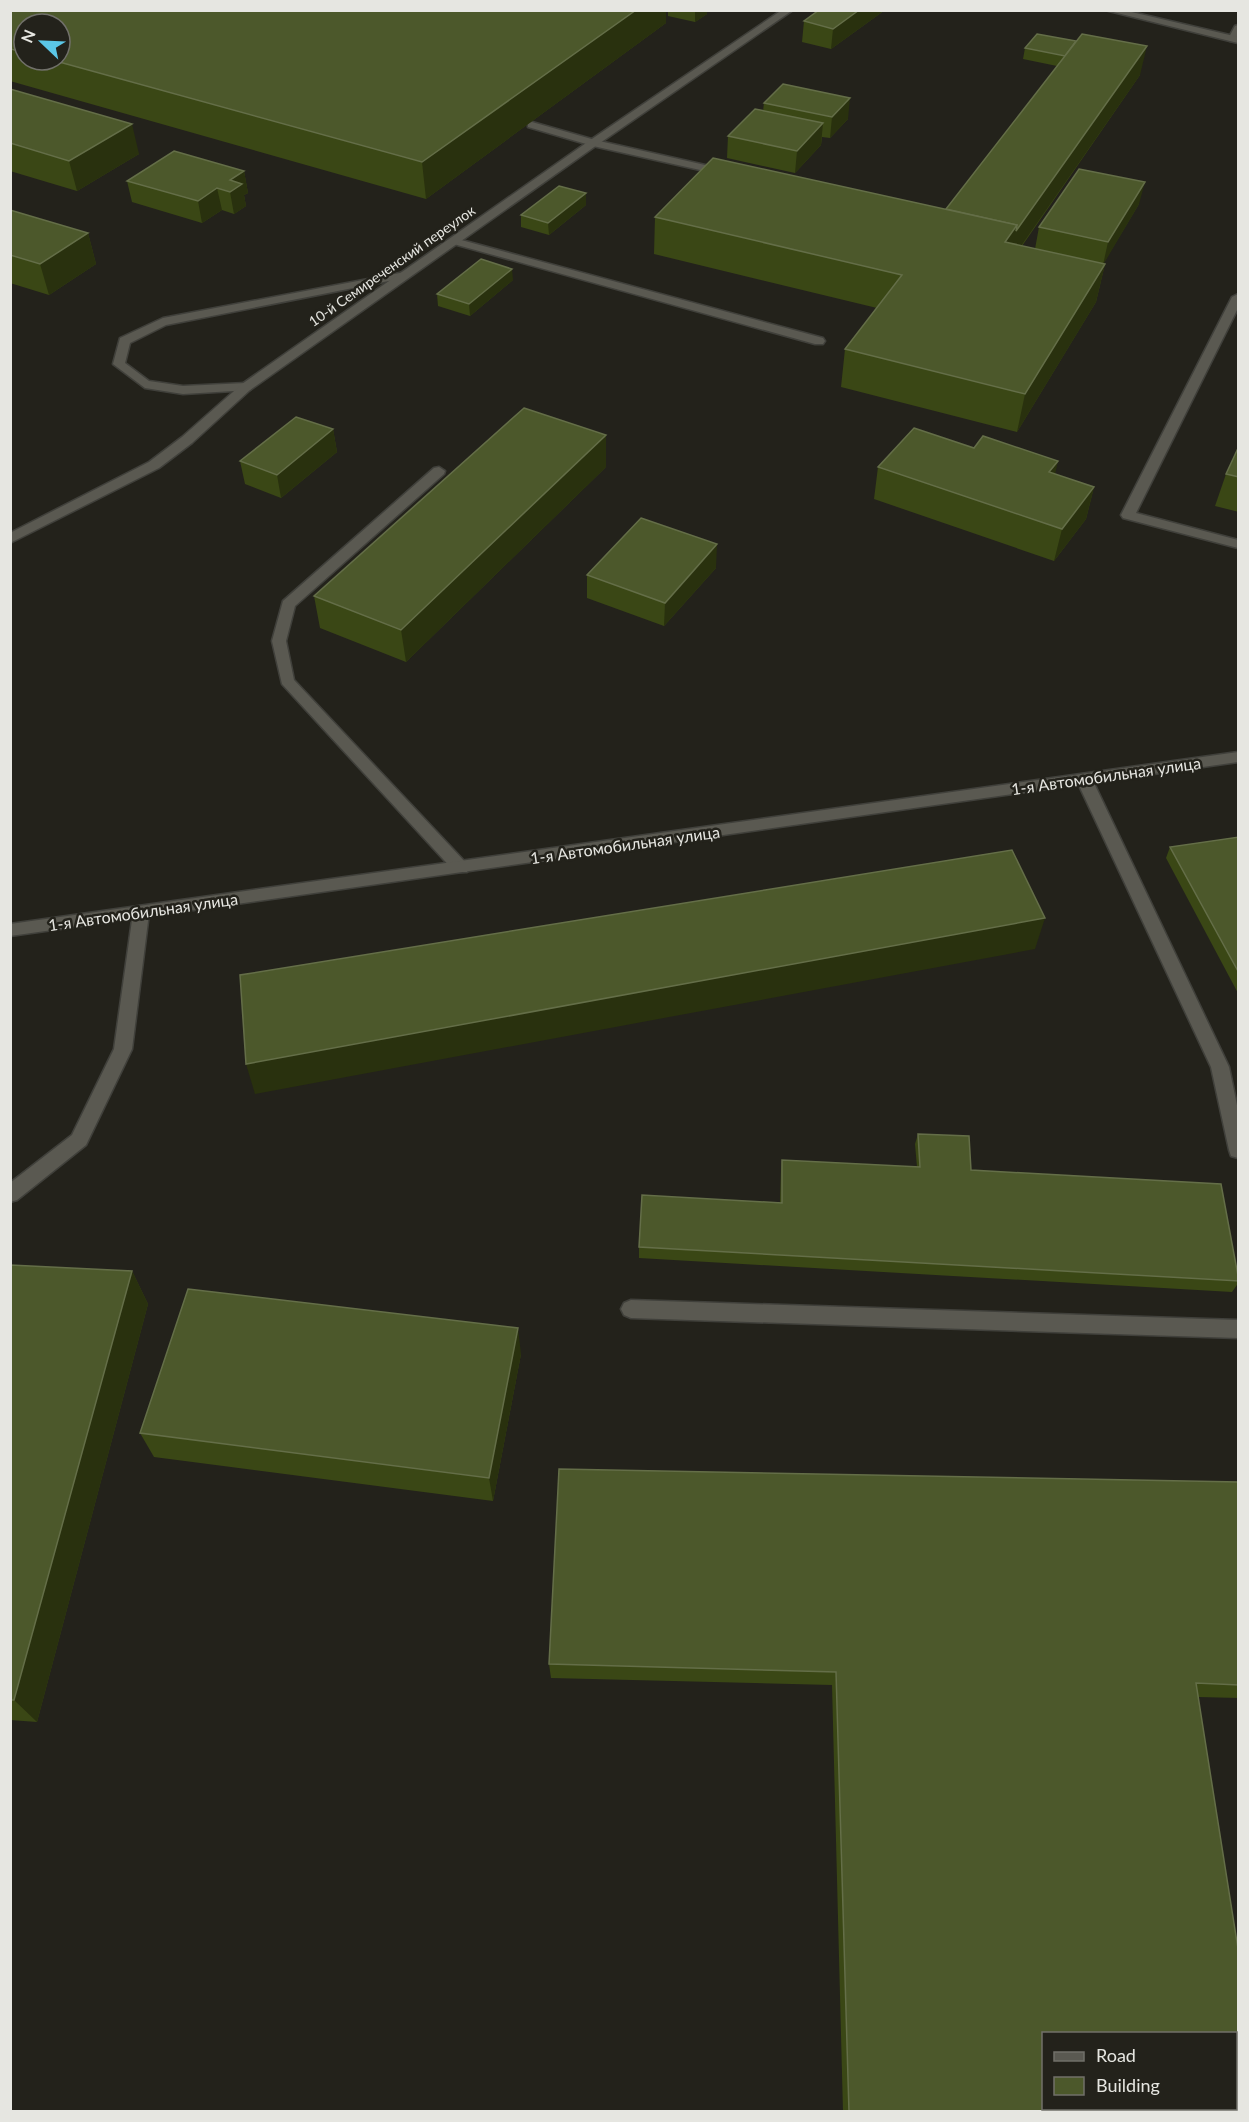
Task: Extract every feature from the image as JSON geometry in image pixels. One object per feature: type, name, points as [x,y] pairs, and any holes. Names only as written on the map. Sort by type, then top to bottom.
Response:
[{"type":"street","name":"10-й Семиреченский переулок","points":[[10,539],[153,465],[188,440],[246,387],[593,143],[789,10]]},
{"type":"street","points":[[1108,10],[1236,39],[1239,28]]},
{"type":"street","points":[[532,125],[593,143],[744,177]]},
{"type":"street","points":[[454,241],[819,341]]},
{"type":"street","points":[[246,387],[183,390],[145,384],[119,364],[124,340],[164,322],[405,275]]},
{"type":"street","points":[[1239,297],[1128,514],[1239,544]]},
{"type":"street","points":[[439,471],[288,604],[279,641],[287,681],[461,868]]},
{"type":"street","name":"1-я Автомобильная улица","points":[[10,930],[1239,757]]},
{"type":"street","points":[[1084,779],[1220,1067],[1239,1150]]},
{"type":"street","points":[[10,1194],[79,1140],[123,1049],[141,913]]},
{"type":"street","points":[[631,1309],[1239,1329]]},
{"type":"building","points":[[10,10],[636,10],[422,162],[72,66],[72,12],[12,12],[12,49],[10,49]]},
{"type":"building","points":[[819,10],[859,10],[833,29],[804,21]]},
{"type":"building","points":[[1037,34],[1076,41],[1065,56],[1025,48]]},
{"type":"building","points":[[1082,34],[1147,46],[1016,231],[1017,225],[946,209]]},
{"type":"building","points":[[783,84],[850,98],[832,117],[764,103]]},
{"type":"building","points":[[10,89],[132,124],[69,161],[10,143]]},
{"type":"building","points":[[755,109],[823,123],[797,151],[728,136]]},
{"type":"building","points":[[174,151],[244,171],[230,180],[242,184],[230,192],[217,188],[198,201],[127,181]]},
{"type":"building","points":[[713,158],[1017,225],[1005,242],[1105,264],[1025,394],[845,349],[902,275],[655,217]]},
{"type":"building","points":[[1079,169],[1145,182],[1108,242],[1039,227]]},
{"type":"building","points":[[559,186],[586,193],[548,223],[521,215]]},
{"type":"building","points":[[10,210],[88,233],[40,264],[10,255]]},
{"type":"building","points":[[481,259],[512,269],[469,304],[437,294]]},
{"type":"building","points":[[524,408],[606,435],[401,630],[314,596]]},
{"type":"building","points":[[296,417],[333,429],[277,475],[240,461]]},
{"type":"building","points":[[914,428],[974,448],[983,436],[1058,461],[1049,472],[1094,487],[1062,529],[878,467]]},
{"type":"building","points":[[1239,446],[1239,477],[1226,474]]},
{"type":"building","points":[[641,518],[717,544],[665,603],[587,575]]},
{"type":"building","points":[[1239,837],[1239,973],[1170,847]]},
{"type":"building","points":[[1012,850],[1045,918],[246,1064],[240,975]]},
{"type":"building","points":[[918,1134],[969,1136],[971,1170],[1221,1184],[1239,1281],[639,1247],[642,1195],[782,1203],[782,1160],[920,1167]]},
{"type":"building","points":[[10,1265],[132,1271],[14,1700],[10,1700]]},
{"type":"building","points":[[188,1289],[518,1328],[489,1478],[140,1433]]},
{"type":"building","points":[[559,1469],[1239,1482],[1239,1685],[1196,1683],[1239,1955],[1239,2112],[849,2112],[836,1672],[549,1664]]}]
